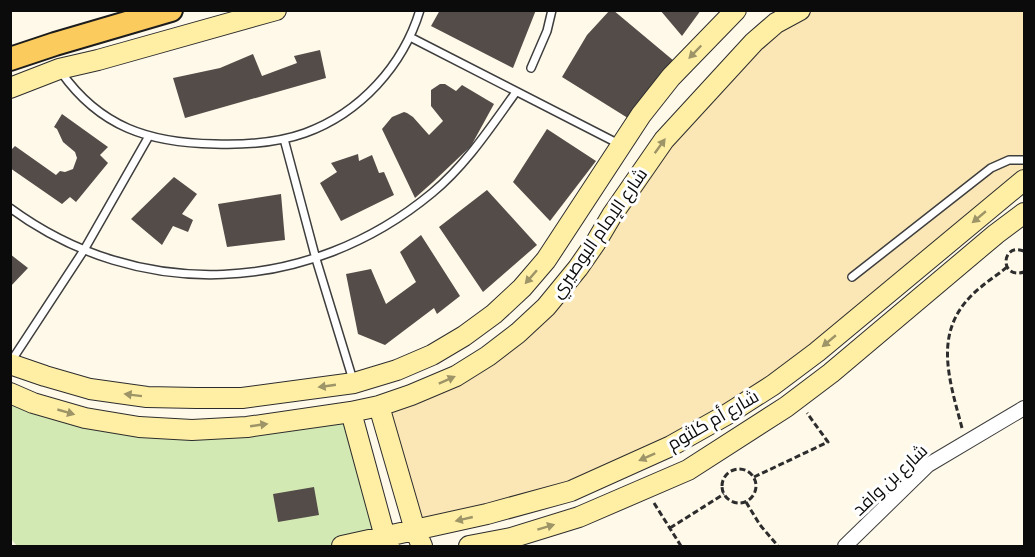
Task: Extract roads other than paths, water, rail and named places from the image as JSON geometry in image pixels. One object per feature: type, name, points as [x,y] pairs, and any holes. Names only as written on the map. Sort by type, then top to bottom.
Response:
[{"type":"main road","points":[[10,59],[171,10]]},
{"type":"street","points":[[10,88],[59,69],[276,10]]},
{"type":"street","name":"شارع الإمام البوصيري","points":[[10,363],[90,389],[147,397],[196,399],[242,398],[354,382],[397,370],[432,355],[464,336],[494,314],[522,288],[567,229],[641,115],[671,77],[736,10]]},
{"type":"street","name":"شارع الإمام البوصيري","points":[[10,393],[33,403],[85,418],[149,428],[192,430],[246,427],[351,412],[379,406],[456,376],[488,356],[518,333],[546,307],[578,268],[612,214],[664,140],[754,42],[776,24],[800,10]]},
{"type":"street","name":"شارع أم كلثوم","points":[[342,546],[418,538],[487,514],[571,491],[671,446],[773,385],[817,352],[1024,180]]},
{"type":"street","name":"شارع أم كلثوم","points":[[469,546],[511,538],[579,517],[688,470],[797,399],[831,373],[1024,213]]},
{"type":"street","points":[[567,229],[579,241],[596,242]]},
{"type":"street","points":[[551,252],[570,258],[578,268]]},
{"type":"street","points":[[379,406],[418,538]]},
{"type":"street","name":"شارع بن وافد","points":[[855,543],[928,465],[1024,408]]},
{"type":"street","points":[[351,412],[387,542]]},
{"type":"lane","points":[[59,69],[70,85],[98,111],[113,122],[149,136],[221,145],[284,139],[324,125],[359,103],[374,89],[388,73],[410,37],[420,10]]},
{"type":"lane","points":[[531,68],[547,31],[552,10]]},
{"type":"lane","points":[[410,37],[621,145]]},
{"type":"lane","points":[[10,208],[25,219],[84,250],[141,268],[199,275],[258,272],[316,259],[358,242],[397,220],[433,192],[465,161],[516,92]]},
{"type":"lane","points":[[10,363],[84,250],[149,136]]},
{"type":"lane","points":[[284,139],[316,259],[354,382]]},
{"type":"lane","points":[[852,277],[992,168],[1009,160],[1024,160]]}]
